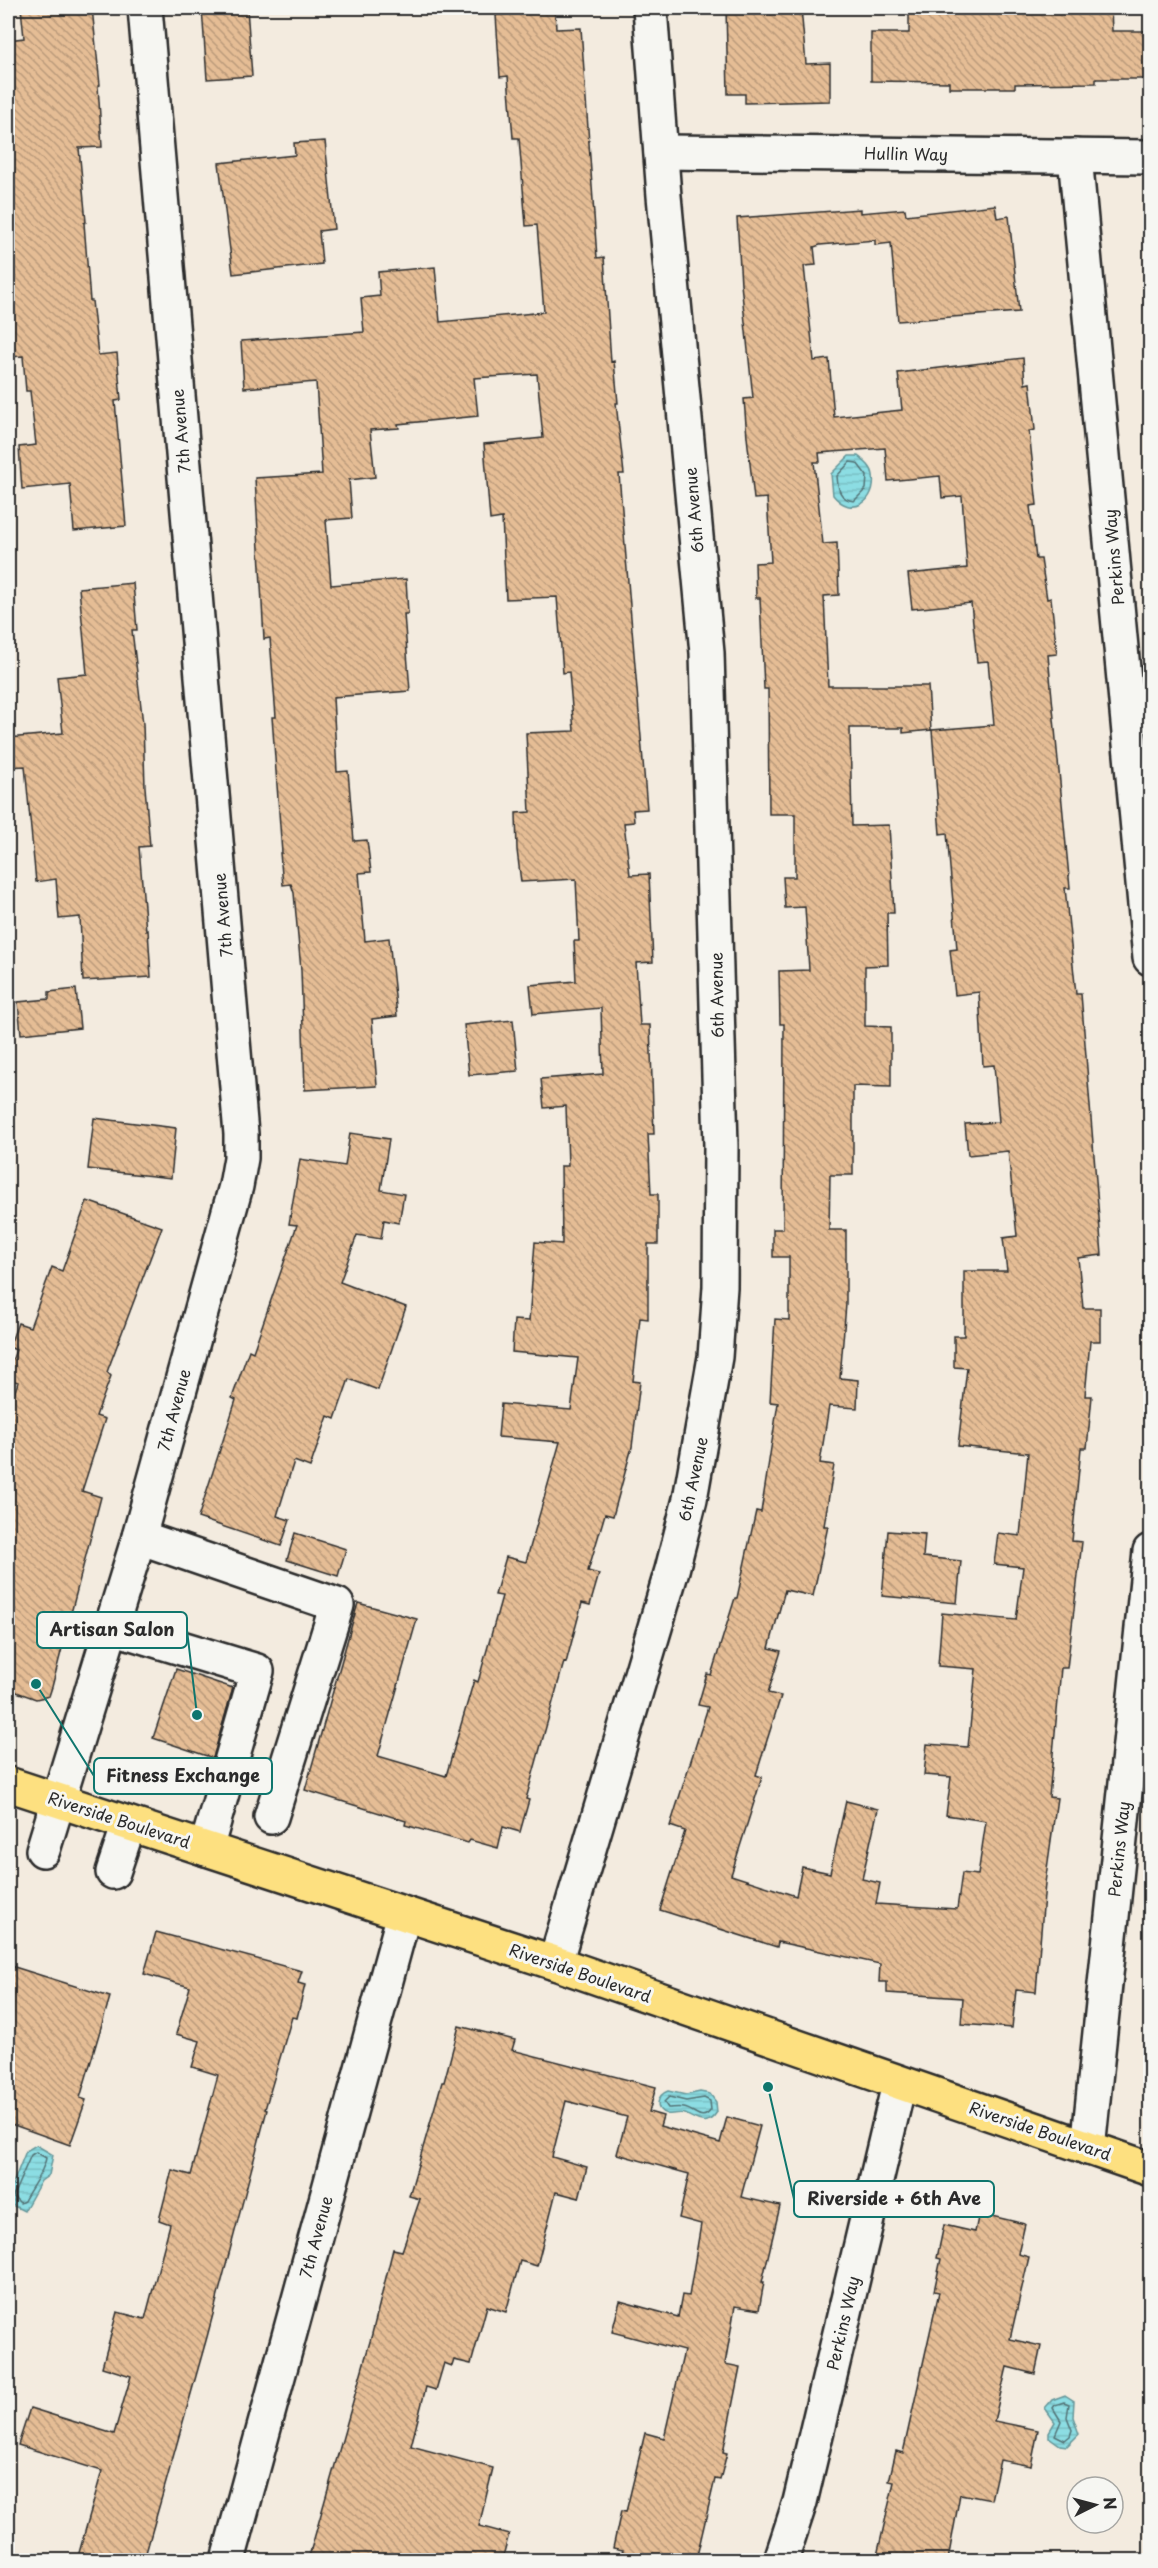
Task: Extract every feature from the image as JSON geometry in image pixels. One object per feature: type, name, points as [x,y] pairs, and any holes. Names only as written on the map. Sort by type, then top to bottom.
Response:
[{"type":"main road","name":"Riverside Boulevard","points":[[8,1784],[555,1963],[1150,2169]]},
{"type":"street","name":"7th Avenue","points":[[43,1850],[139,1538],[236,1186],[241,1142],[145,8]]},
{"type":"street","name":"6th Avenue","points":[[555,1963],[672,1570],[690,1499],[715,1357],[720,1287],[721,1146],[707,653],[650,8]]},
{"type":"street","name":"Hullin Way","points":[[662,152],[1150,157]]},
{"type":"street","name":"Perkins Way","points":[[1075,156],[1150,958]]},
{"type":"street","points":[[139,1538],[337,1605],[272,1817]]},
{"type":"street","name":"Perkins Way","points":[[1088,2148],[1150,1551]]},
{"type":"street","points":[[112,1627],[257,1671],[206,1849]]},
{"type":"street","points":[[113,1872],[129,1824]]},
{"type":"street","name":"7th Avenue","points":[[228,2560],[404,1914]]},
{"type":"street","name":"Perkins Way","points":[[781,2560],[800,2502],[899,2084]]},
{"type":"water","points":[[849,456],[858,456],[869,467],[873,475],[871,492],[867,499],[855,506],[848,506],[840,502],[833,495],[831,474]]},
{"type":"water","points":[[668,2091],[686,2095],[700,2092],[710,2094],[716,2102],[717,2112],[706,2121],[683,2113],[667,2114],[660,2109],[658,2102],[661,2096]]},
{"type":"water","points":[[36,2145],[53,2155],[49,2175],[41,2181],[24,2211],[8,2203],[8,2196],[26,2151]]},
{"type":"water","points":[[1065,2395],[1074,2401],[1073,2417],[1079,2434],[1067,2446],[1060,2445],[1049,2437],[1049,2432],[1055,2422],[1045,2408],[1052,2400]]},
{"type":"building","points":[[21,8],[92,8],[100,85],[98,86],[102,147],[79,148],[90,301],[92,301],[98,355],[117,353],[121,400],[115,401],[126,526],[74,531],[70,484],[22,489],[19,447],[36,445],[30,391],[26,391],[23,356],[8,357],[8,40],[24,38]]},
{"type":"building","points":[[202,8],[247,8],[252,76],[207,79]]},
{"type":"building","points":[[726,8],[801,8],[806,64],[830,63],[830,101],[745,103],[745,94],[728,94]]},
{"type":"building","points":[[909,8],[1111,8],[1112,31],[1150,31],[1150,79],[1096,79],[1096,83],[1015,84],[1015,88],[949,88],[949,82],[871,81],[871,33],[909,33]]},
{"type":"building","points":[[555,11],[556,29],[581,28],[597,258],[604,257],[611,362],[614,361],[624,474],[619,474],[647,809],[633,810],[634,822],[624,823],[630,875],[649,874],[653,962],[636,963],[640,1025],[650,1025],[654,1134],[648,1134],[651,1194],[658,1194],[658,1244],[648,1244],[648,1319],[640,1318],[633,1381],[640,1382],[632,1447],[613,1516],[605,1514],[588,1571],[599,1574],[590,1605],[582,1603],[526,1799],[529,1800],[520,1832],[503,1827],[498,1848],[470,1840],[468,1843],[405,1825],[406,1821],[305,1790],[358,1603],[417,1619],[378,1756],[446,1776],[474,1680],[478,1682],[502,1596],[495,1595],[506,1557],[526,1562],[560,1442],[498,1437],[501,1404],[571,1410],[578,1358],[512,1352],[514,1320],[529,1321],[535,1242],[562,1244],[561,1166],[568,1166],[566,1106],[544,1108],[541,1079],[603,1074],[601,1008],[533,1014],[530,985],[576,981],[574,941],[579,941],[576,879],[521,882],[517,850],[516,813],[530,812],[526,733],[574,731],[569,672],[563,673],[557,597],[506,599],[502,518],[490,520],[484,444],[543,438],[537,374],[474,378],[478,416],[398,424],[399,428],[370,430],[375,477],[349,480],[352,518],[326,520],[331,585],[406,579],[408,614],[404,614],[410,691],[333,697],[337,772],[348,771],[354,841],[367,840],[371,872],[359,873],[365,941],[389,938],[397,1016],[372,1019],[377,1086],[305,1090],[301,970],[294,893],[291,884],[283,885],[280,853],[282,853],[272,717],[276,717],[270,638],[264,639],[255,478],[322,474],[316,382],[244,388],[241,341],[364,332],[361,298],[380,296],[378,272],[435,267],[440,322],[544,312],[537,225],[526,226],[519,138],[513,138],[508,76],[500,77],[496,15]]},
{"type":"building","points":[[325,141],[334,229],[319,231],[322,264],[233,274],[219,163],[295,155],[294,143]]},
{"type":"building","points":[[995,205],[997,218],[1009,216],[1019,312],[898,321],[891,243],[875,245],[875,240],[820,245],[814,247],[816,265],[804,266],[814,361],[829,359],[834,417],[902,410],[898,373],[1023,358],[1025,384],[1030,383],[1035,430],[1029,431],[1037,505],[1030,506],[1036,559],[1041,559],[1047,599],[1051,598],[1057,654],[1048,655],[1070,888],[1065,888],[1076,994],[1081,994],[1102,1255],[1078,1258],[1083,1308],[1100,1308],[1100,1341],[1090,1341],[1085,1396],[1092,1396],[1087,1448],[1081,1448],[1072,1541],[1082,1542],[1067,1668],[1061,1668],[1049,1797],[1057,1798],[1045,1883],[1036,1992],[1016,1990],[1012,2028],[961,2024],[963,1998],[887,1993],[887,1982],[879,1982],[880,1964],[778,1942],[777,1947],[660,1910],[685,1831],[670,1826],[708,1707],[698,1705],[707,1674],[711,1675],[735,1598],[737,1598],[756,1511],[761,1512],[778,1403],[770,1402],[775,1319],[789,1320],[789,1257],[773,1257],[773,1229],[783,1229],[784,1024],[780,1024],[779,971],[809,970],[805,907],[785,908],[783,877],[795,877],[795,814],[769,814],[768,689],[764,689],[760,598],[756,598],[755,563],[771,562],[767,498],[754,499],[747,437],[744,399],[753,398],[741,284],[737,218],[860,209],[860,213],[905,209],[906,215]],"holes":[[[885,448],[888,481],[940,476],[942,498],[962,496],[967,568],[908,574],[912,609],[971,603],[977,662],[988,661],[994,725],[932,730],[940,834],[947,833],[957,949],[950,950],[955,995],[979,992],[983,1066],[994,1065],[999,1122],[965,1124],[968,1155],[1008,1151],[1017,1236],[1003,1238],[1007,1271],[964,1271],[964,1336],[954,1336],[954,1367],[967,1368],[958,1446],[1028,1453],[1020,1536],[998,1533],[994,1564],[1023,1567],[1016,1620],[942,1613],[938,1666],[976,1669],[968,1747],[927,1744],[924,1775],[951,1777],[946,1815],[986,1821],[978,1875],[962,1873],[957,1909],[876,1904],[880,1883],[862,1879],[878,1809],[846,1801],[830,1873],[802,1867],[796,1896],[731,1875],[762,1777],[756,1775],[781,1696],[768,1693],[781,1651],[769,1648],[785,1590],[813,1596],[828,1526],[824,1526],[834,1465],[820,1463],[829,1406],[857,1408],[858,1380],[840,1378],[846,1304],[846,1230],[829,1230],[830,1175],[853,1175],[853,1086],[891,1087],[891,1027],[865,1026],[865,966],[888,965],[887,913],[894,913],[889,825],[852,826],[850,728],[903,728],[903,733],[931,730],[928,686],[828,686],[824,596],[839,595],[837,543],[823,544],[814,462],[820,462],[819,453]]]},
{"type":"building","points":[[133,583],[137,630],[132,630],[143,724],[150,846],[139,847],[151,977],[83,981],[80,917],[59,919],[56,879],[36,882],[25,766],[9,767],[8,738],[63,733],[57,677],[87,674],[79,588]]},
{"type":"building","points":[[76,989],[80,1028],[21,1034],[18,1002],[49,999],[49,992]]},
{"type":"building","points":[[513,1020],[518,1071],[469,1075],[464,1025]]},
{"type":"building","points":[[94,1118],[176,1128],[171,1178],[88,1169]]},
{"type":"building","points":[[350,1133],[389,1139],[381,1190],[404,1194],[399,1223],[384,1220],[381,1239],[357,1235],[340,1282],[406,1307],[378,1390],[349,1379],[335,1419],[328,1416],[310,1467],[294,1461],[277,1516],[290,1520],[281,1546],[198,1518],[236,1400],[232,1398],[249,1350],[253,1352],[297,1225],[289,1224],[300,1159],[345,1166]]},
{"type":"building","points":[[87,1201],[162,1227],[107,1372],[111,1376],[96,1416],[105,1419],[82,1491],[101,1497],[52,1687],[49,1696],[36,1699],[8,1689],[8,1413],[18,1382],[8,1379],[8,1372],[16,1350],[9,1347],[18,1323],[30,1327],[52,1267],[62,1271]]},
{"type":"building","points":[[888,1531],[925,1534],[923,1557],[961,1561],[957,1603],[882,1596]]},
{"type":"building","points":[[295,1533],[346,1549],[338,1576],[287,1560]]},
{"type":"building","points":[[176,1669],[233,1688],[213,1758],[153,1738]]},
{"type":"building","points":[[156,1932],[302,1971],[298,1983],[305,1985],[297,2018],[292,2017],[265,2109],[267,2110],[207,2337],[144,2560],[77,2560],[102,2471],[18,2445],[30,2408],[114,2434],[131,2376],[102,2367],[117,2312],[145,2319],[170,2224],[159,2220],[172,2170],[191,2175],[218,2075],[192,2067],[200,2041],[176,2034],[190,1987],[144,1974]]},
{"type":"building","points":[[8,1965],[110,1997],[80,2098],[86,2100],[70,2145],[8,2123]]},
{"type":"building","points":[[459,2026],[515,2040],[512,2050],[656,2087],[649,2112],[663,2116],[660,2126],[720,2143],[727,2117],[760,2126],[741,2197],[780,2206],[762,2282],[764,2282],[759,2310],[735,2306],[725,2364],[740,2367],[723,2452],[727,2453],[720,2480],[715,2479],[696,2560],[620,2560],[623,2550],[613,2548],[621,2511],[626,2512],[645,2433],[664,2438],[684,2351],[612,2332],[620,2301],[678,2317],[682,2295],[689,2296],[701,2224],[679,2218],[689,2174],[617,2154],[627,2117],[566,2101],[552,2157],[587,2167],[579,2198],[556,2192],[537,2266],[520,2261],[506,2312],[487,2306],[471,2364],[454,2360],[452,2366],[444,2363],[436,2390],[426,2387],[411,2446],[493,2468],[479,2526],[509,2534],[502,2560],[308,2560],[371,2338],[393,2249],[402,2251],[420,2199],[409,2196]]},
{"type":"building","points":[[979,2213],[1025,2224],[1018,2254],[1029,2257],[1010,2339],[1041,2346],[1035,2374],[1007,2367],[994,2421],[1038,2430],[1031,2466],[1000,2460],[991,2500],[960,2494],[948,2560],[876,2560],[894,2482],[889,2481],[896,2451],[903,2453],[939,2292],[934,2291],[941,2259],[937,2258],[944,2225],[975,2232]]},
{"type":"place","name":"Fitness Exchange","points":[[36,1684]]},
{"type":"place","name":"Artisan Salon","points":[[197,1715]]},
{"type":"place","name":"Riverside + 6th Ave","points":[[768,2087]]}]
